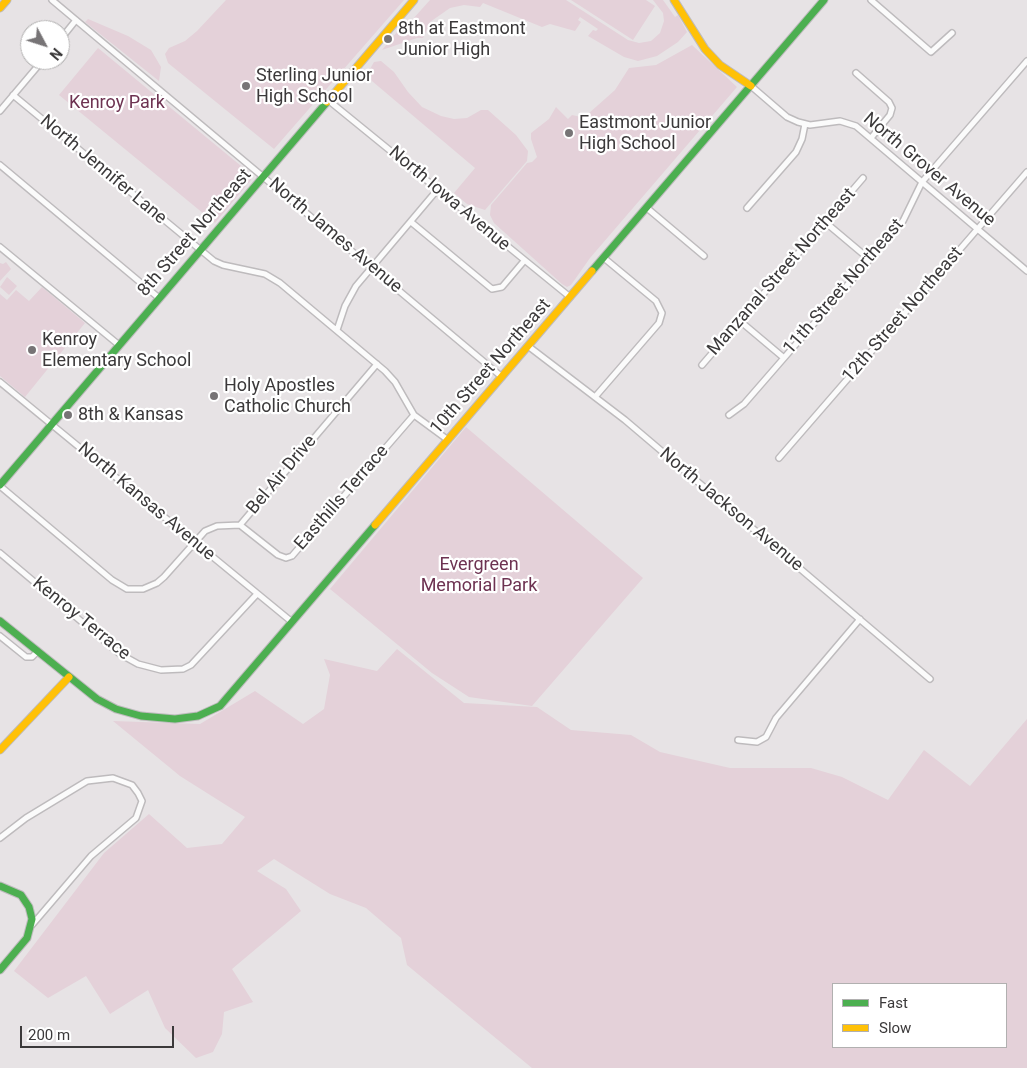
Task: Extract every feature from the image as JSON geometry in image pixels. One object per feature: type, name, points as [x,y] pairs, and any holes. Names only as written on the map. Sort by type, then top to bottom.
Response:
[{"type":"main road","points":[[0,8],[7,0]]},
{"type":"main road","name":"8th Street Northeast","points":[[0,485],[414,0]]},
{"type":"main road","name":"North Grover Avenue","points":[[674,0],[705,49],[726,70],[751,86]]},
{"type":"main road","name":"10th Street Northeast","points":[[0,621],[69,677],[97,698],[116,709],[160,718],[198,716],[220,706],[824,0]]},
{"type":"main road","points":[[0,750],[69,677]]},
{"type":"main road","points":[[0,886],[15,891],[25,900],[31,912],[32,925],[22,945],[0,970]]},
{"type":"street","name":"North James Avenue","points":[[52,0],[502,377]]},
{"type":"street","points":[[871,0],[931,52],[952,32]]},
{"type":"street","points":[[70,28],[76,20]]},
{"type":"street","name":"11th Street Northeast","points":[[729,415],[744,404],[902,220],[922,182],[1027,61]]},
{"type":"street","points":[[0,111],[34,70]]},
{"type":"street","points":[[856,73],[889,102],[892,108],[890,115],[871,138]]},
{"type":"street","name":"North Grover Avenue","points":[[751,86],[788,117],[805,124],[845,122],[856,126],[1027,271]]},
{"type":"street","name":"North Jennifer Lane","points":[[13,95],[220,265],[257,271],[273,278],[377,364],[393,379],[414,415],[448,440]]},
{"type":"street","name":"North Iowa Avenue","points":[[328,100],[570,297]]},
{"type":"street","points":[[747,208],[796,152],[802,139],[805,124]]},
{"type":"street","points":[[0,165],[159,298]]},
{"type":"street","name":"12th Street Northeast","points":[[779,458],[1027,172]]},
{"type":"street","name":"Manzanal Street Northeast","points":[[702,365],[863,178]]},
{"type":"street","points":[[338,330],[352,293],[371,267],[438,189]]},
{"type":"street","points":[[647,208],[704,256]]},
{"type":"street","points":[[411,222],[492,288],[502,287],[524,261]]},
{"type":"street","points":[[825,222],[869,259]]},
{"type":"street","points":[[0,247],[119,345]]},
{"type":"street","points":[[595,397],[659,323],[662,313],[656,301],[604,258]]},
{"type":"street","points":[[740,321],[784,358]]},
{"type":"street","name":"North Jackson Avenue","points":[[528,346],[625,420],[930,679]]},
{"type":"street","name":"Bel Air Drive","points":[[0,485],[112,580],[127,589],[143,589],[157,583],[194,542],[212,527],[240,525],[377,364]]},
{"type":"street","name":"North Kansas Avenue","points":[[0,382],[292,622]]},
{"type":"street","name":"Easthills Terrace","points":[[240,525],[278,555],[286,558],[292,556],[414,415]]},
{"type":"street","name":"Kenroy Terrace","points":[[0,553],[125,657],[138,664],[161,670],[183,669],[191,665],[257,594]]},
{"type":"street","points":[[738,740],[757,742],[766,737],[776,718],[860,619]]},
{"type":"street","points":[[0,636],[26,657],[32,657],[38,651]]},
{"type":"street","points":[[0,838],[26,818],[87,781],[100,778],[122,780],[132,785],[142,801],[136,818],[91,856],[32,925]]},
{"type":"green space","name":"Sterling Junior High School","points":[[226,0],[404,0],[274,149],[168,63],[165,54],[169,48],[185,41],[197,31]]},
{"type":"green space","points":[[430,0],[566,0],[628,40],[639,43],[651,41],[660,33],[664,21],[663,13],[653,0],[663,0],[675,17],[678,15],[687,32],[678,42],[657,56],[638,61],[624,57],[588,36],[593,30],[596,31],[598,29],[580,17],[578,20],[581,22],[575,31],[550,24],[542,27],[483,3],[480,7],[464,5],[450,8],[430,22],[423,38],[417,38],[382,50],[407,20],[412,20]]},
{"type":"green space","points":[[571,0],[646,0],[655,6],[633,40]]},
{"type":"green space","points":[[88,19],[128,36],[151,50],[161,67],[159,81],[85,22]]},
{"type":"green space","points":[[692,45],[737,87],[590,258],[571,285],[567,287],[494,223],[490,215],[491,205],[527,163],[532,162],[537,157],[531,133],[549,119],[556,107],[568,119],[572,115],[581,117],[588,114],[615,90],[629,68],[656,65]]},
{"type":"green space","name":"Kenroy Park","points":[[98,48],[252,175],[251,180],[215,223],[59,95]]},
{"type":"green space","points":[[381,61],[394,72],[408,92],[422,107],[441,116],[454,119],[467,118],[481,110],[488,110],[516,135],[528,151],[527,161],[485,210],[467,204],[454,193],[475,168],[366,76],[374,62]]},
{"type":"green space","points":[[6,262],[11,269],[0,281],[0,263]]},
{"type":"green space","points":[[7,277],[17,286],[9,295],[0,287]]},
{"type":"green space","name":"Kenroy Elementary School","points":[[42,287],[85,323],[25,397],[0,376],[0,294],[7,300],[16,290],[29,301]]},
{"type":"green space","name":"Evergreen Memorial Park","points":[[466,427],[643,578],[532,706],[469,697],[432,673],[330,589]]},
{"type":"green space","points":[[397,649],[464,703],[537,707],[571,730],[631,735],[660,752],[730,768],[811,768],[842,777],[888,800],[924,750],[970,786],[1027,719],[1027,1068],[532,1068],[407,965],[401,938],[366,908],[330,894],[274,859],[257,871],[286,889],[301,911],[232,969],[253,1002],[224,1012],[222,1034],[213,1052],[196,1058],[165,1028],[148,990],[110,1014],[86,976],[48,998],[14,971],[104,853],[149,814],[187,848],[222,844],[245,817],[180,776],[113,721],[200,724],[255,691],[303,724],[324,709],[330,675],[324,659],[377,671]]},
{"type":"traffic: fast","points":[[592,271],[824,0]]},
{"type":"traffic: fast","points":[[0,485],[327,102]]},
{"type":"traffic: fast","points":[[0,621],[97,699],[116,709],[141,716],[175,719],[198,716],[220,706],[375,525]]},
{"type":"traffic: fast","points":[[0,886],[21,895],[29,907],[32,919],[27,938],[0,970]]},
{"type":"traffic: slow","points":[[0,8],[7,0]]},
{"type":"traffic: slow","points":[[327,102],[414,0]]},
{"type":"traffic: slow","points":[[674,0],[705,49],[720,65],[751,86]]},
{"type":"traffic: slow","points":[[375,525],[592,271]]},
{"type":"traffic: slow","points":[[0,750],[69,677]]},
{"type":"place","name":"8th at Eastmont Junior High","points":[[388,39]]},
{"type":"place","name":"Sterling Junior High School","points":[[246,86]]},
{"type":"place","name":"Eastmont Junior High School","points":[[569,133]]},
{"type":"place","name":"Kenroy Elementary School","points":[[32,350]]},
{"type":"place","name":"Holy Apostles Catholic Church","points":[[214,396]]},
{"type":"place","name":"8th & Kansas","points":[[68,415]]}]
